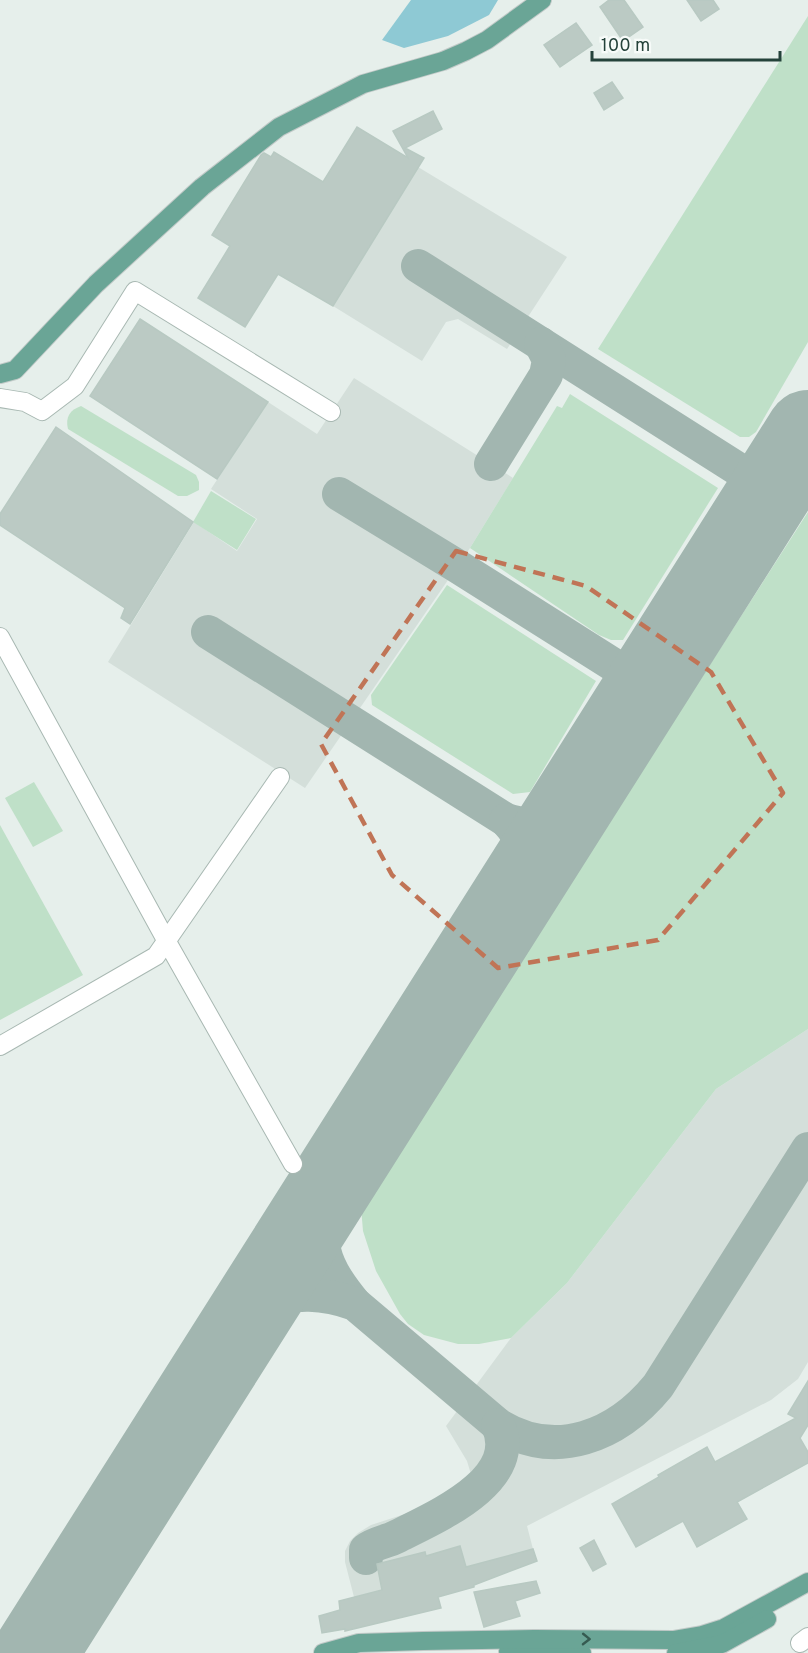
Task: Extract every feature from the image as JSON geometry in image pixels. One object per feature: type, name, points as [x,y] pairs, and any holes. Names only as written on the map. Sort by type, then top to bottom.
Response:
[{"type":"main road","points":[[0,374],[15,370],[96,284],[202,187],[279,127],[363,84],[443,62],[466,51],[486,40],[542,0]]},
{"type":"main road","points":[[325,1652],[359,1643],[534,1639],[673,1641],[724,1628],[808,1582]]},
{"type":"main road","points":[[676,1653],[722,1644],[808,1597]]},
{"type":"main road","points":[[423,1641],[504,1650],[582,1653]]},
{"type":"lane","points":[[0,398],[25,402],[42,411],[75,386],[135,291],[331,412]]},
{"type":"lane","points":[[0,637],[166,940],[293,1164]]},
{"type":"lane","points":[[0,1046],[156,956],[280,777]]},
{"type":"highlighted area","points":[[456,551],[586,586],[711,672],[783,793],[658,940],[498,968],[392,875],[321,744]]},
{"type":"shaded area","points":[[418,167],[567,257],[507,349],[458,319],[446,322],[422,361],[333,306]]},
{"type":"shaded area","points":[[354,378],[513,478],[470,548],[305,788],[108,662],[194,522],[237,551],[257,519],[211,489],[268,402],[317,434]]},
{"type":"shaded area","points":[[808,1029],[808,1362],[798,1379],[771,1400],[527,1526],[533,1549],[466,1567],[460,1547],[426,1556],[425,1552],[377,1564],[382,1590],[354,1597],[345,1562],[345,1551],[350,1541],[358,1533],[371,1525],[476,1491],[467,1461],[446,1426],[511,1338],[567,1283],[716,1089]]},
{"type":"green space","points":[[808,16],[808,342],[756,432],[749,437],[740,437],[598,349]]},
{"type":"green space","points":[[570,394],[718,488],[623,640],[611,640],[599,635],[470,548],[557,406],[562,408]]},
{"type":"green space","points":[[81,406],[196,475],[199,490],[187,496],[178,496],[68,429],[69,414]]},
{"type":"green space","points":[[211,491],[256,519],[237,550],[193,522]]},
{"type":"green space","points":[[808,512],[808,1029],[716,1089],[567,1283],[511,1338],[479,1344],[458,1344],[424,1335],[408,1324],[400,1314],[376,1271],[363,1231],[361,1207]]},
{"type":"green space","points":[[447,585],[596,681],[530,792],[513,794],[372,705],[371,695]]},
{"type":"green space","points":[[34,782],[63,831],[33,847],[5,798]]},
{"type":"green space","points":[[0,825],[83,975],[0,1020]]},
{"type":"water","points":[[411,0],[498,0],[489,15],[448,36],[404,48],[382,40]]},
{"type":"building","points":[[609,0],[624,0],[643,27],[623,41],[600,7]]},
{"type":"building","points":[[687,0],[713,0],[719,9],[701,21]]},
{"type":"building","points":[[576,23],[592,45],[560,67],[544,45]]},
{"type":"building","points":[[612,82],[623,98],[604,110],[594,93]]},
{"type":"building","points":[[433,111],[442,129],[405,148],[424,158],[333,306],[278,274],[245,327],[198,298],[230,246],[212,235],[261,155],[264,153],[271,157],[274,152],[323,182],[357,127],[408,158],[393,131]]},
{"type":"building","points":[[140,319],[268,402],[217,479],[90,396]]},
{"type":"building","points":[[56,427],[193,522],[130,624],[121,618],[125,608],[0,525],[0,514]]},
{"type":"building","points":[[808,1381],[808,1425],[800,1438],[808,1452],[808,1463],[737,1502],[747,1519],[697,1547],[683,1521],[636,1547],[612,1504],[707,1447],[715,1462],[796,1418],[788,1414]]},
{"type":"building","points":[[594,1540],[606,1564],[593,1571],[580,1548]]},
{"type":"building","points":[[460,1546],[466,1567],[533,1549],[537,1561],[474,1585],[474,1587],[438,1597],[441,1608],[345,1631],[345,1629],[322,1633],[319,1616],[340,1610],[339,1601],[382,1590],[377,1564],[425,1552],[426,1556]]},
{"type":"building","points":[[536,1581],[540,1593],[515,1601],[520,1616],[484,1627],[474,1592]]},
{"type":"taxiway","points":[[418,266],[771,490]]},
{"type":"taxiway","points":[[491,464],[546,375],[549,360],[541,344]]},
{"type":"taxiway","points":[[339,494],[647,686]]},
{"type":"taxiway","points":[[208,632],[506,820],[535,824],[557,815],[573,802]]},
{"type":"taxiway","points":[[506,820],[522,845],[523,862],[517,892]]},
{"type":"taxiway","points":[[235,1337],[261,1309],[286,1297],[321,1296],[355,1304],[498,1425],[520,1436],[542,1441],[563,1442],[584,1438],[605,1430],[624,1418],[642,1404],[658,1386],[808,1149]]},
{"type":"taxiway","points":[[336,1177],[325,1214],[322,1230],[323,1244],[326,1258],[333,1272],[355,1304]]},
{"type":"taxiway","points":[[366,1558],[366,1550],[369,1548],[396,1537],[451,1508],[486,1480],[498,1463],[502,1445],[498,1425]]},
{"type":"runway","points":[[35,1653],[808,432]]}]
